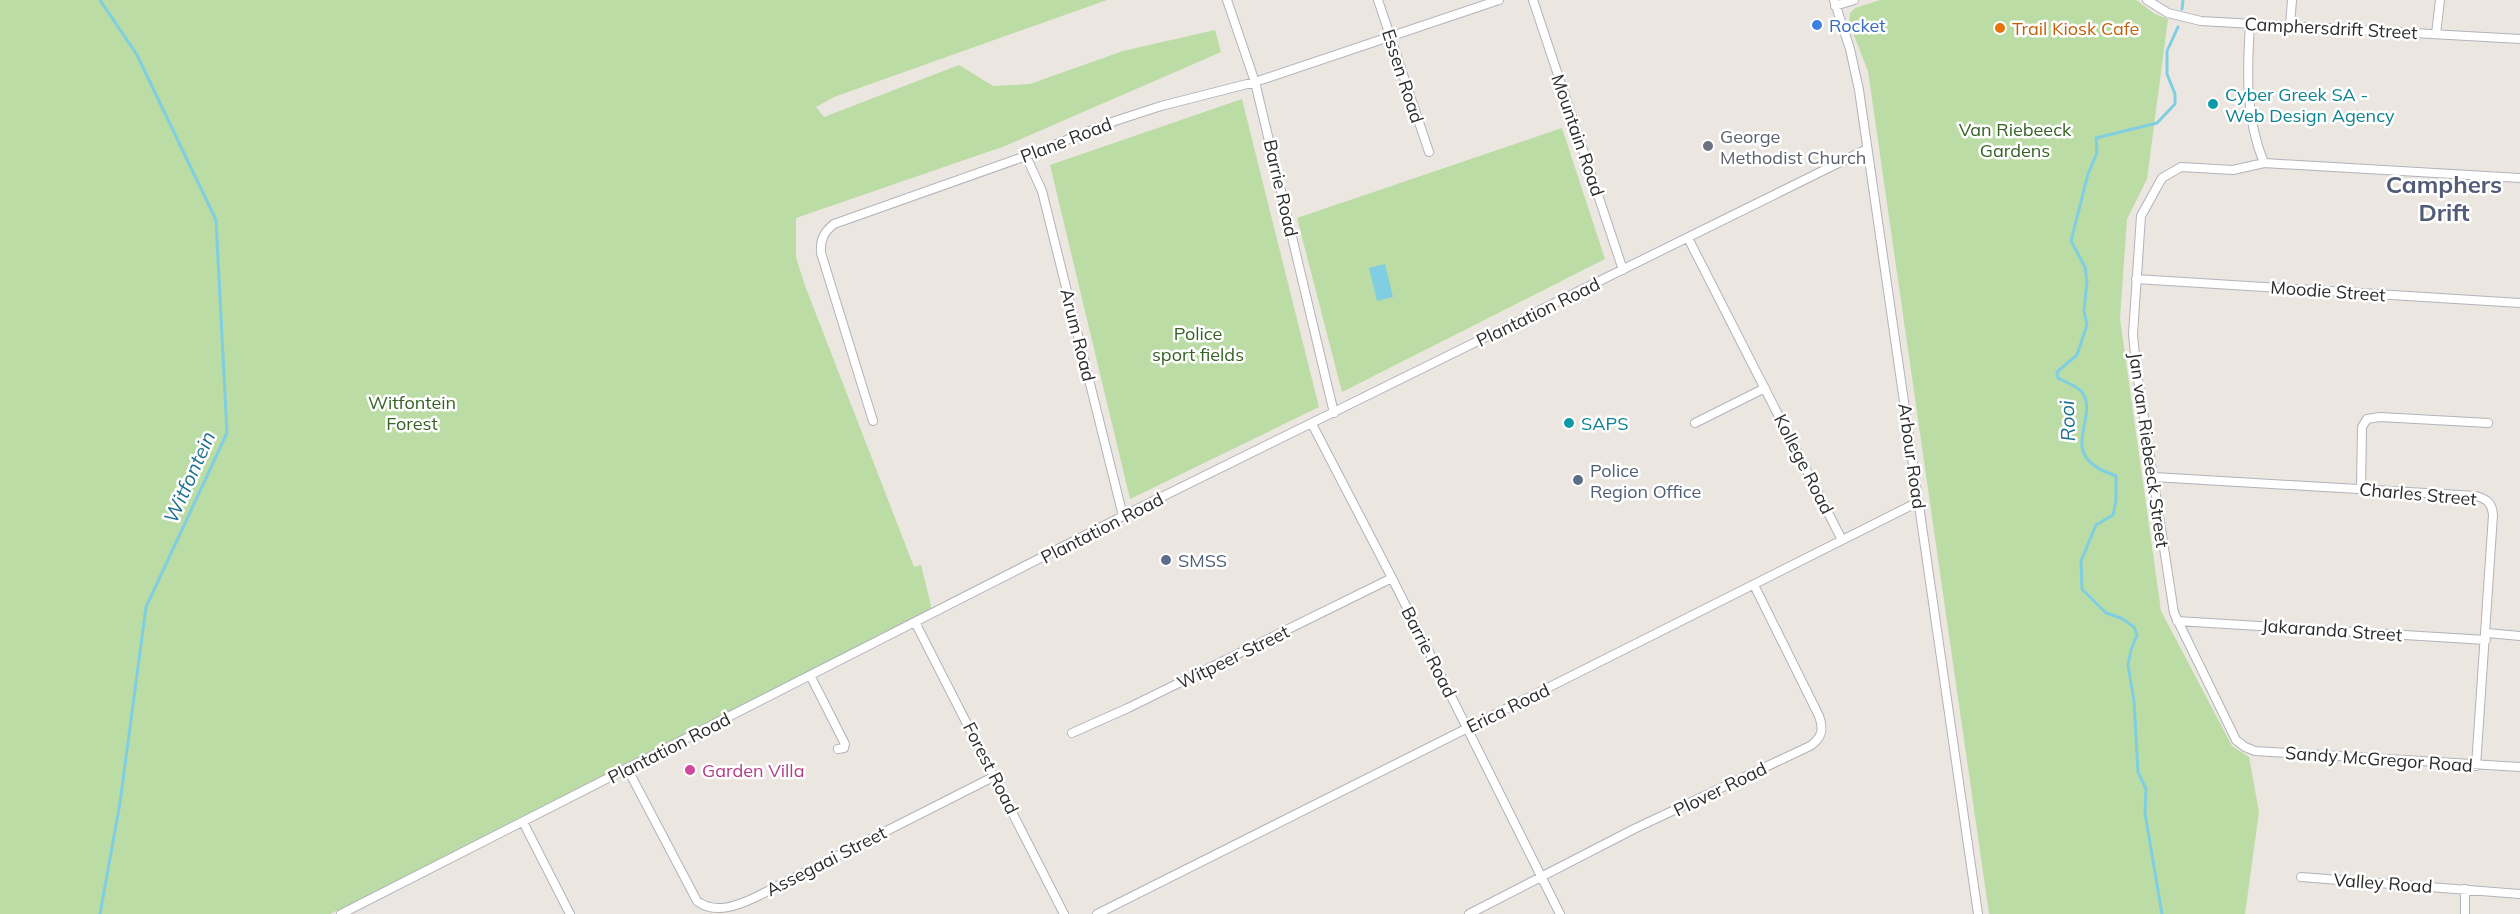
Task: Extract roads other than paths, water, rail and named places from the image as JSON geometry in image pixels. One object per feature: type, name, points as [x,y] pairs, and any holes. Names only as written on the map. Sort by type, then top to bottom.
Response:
[{"type":"street","name":"Barrie Road","points":[[1227,0],[1255,82],[1334,413]]},
{"type":"street","name":"Essen Road","points":[[1378,0],[1429,152]]},
{"type":"street","name":"Plane Road","points":[[873,421],[821,252],[820,244],[827,229],[842,220],[1026,156],[1115,121],[1161,106],[1255,82],[1499,0]]},
{"type":"street","name":"Mountain Road","points":[[1533,0],[1623,270]]},
{"type":"street","points":[[1834,3],[1854,0]]},
{"type":"street","name":"Camphersdrift Street","points":[[2147,0],[2164,12],[2187,19],[2520,39]]},
{"type":"street","points":[[2290,25],[2292,0]]},
{"type":"street","points":[[2436,34],[2440,0]]},
{"type":"street","name":"Arbour Road","points":[[1834,3],[1856,70],[1978,914]]},
{"type":"street","points":[[2250,24],[2248,99],[2255,139],[2264,163],[2520,178]]},
{"type":"street","name":"Plantation Road","points":[[341,914],[916,624],[1123,516],[1867,149]]},
{"type":"street","name":"Arum Road","points":[[1026,156],[1042,191],[1123,516]]},
{"type":"street","name":"Jan van Riebeeck Street","points":[[2240,744],[2228,727],[2177,621],[2172,604],[2134,351],[2136,279],[2140,224],[2144,210],[2167,174],[2181,167],[2233,170],[2264,163]]},
{"type":"street","name":"Kollege Road","points":[[1688,238],[1842,540]]},
{"type":"street","name":"Moodie Street","points":[[2136,279],[2520,303]]},
{"type":"street","points":[[1695,423],[1765,388]]},
{"type":"street","points":[[2361,489],[2362,427],[2367,419],[2380,417],[2488,423]]},
{"type":"street","name":"Barrie Road","points":[[1312,424],[1392,578],[1560,914]]},
{"type":"street","name":"Charles Street","points":[[2154,477],[2476,496],[2490,504],[2493,515],[2476,766]]},
{"type":"street","name":"Erica Road","points":[[1097,914],[1918,502]]},
{"type":"street","name":"Witpeer Street","points":[[1072,733],[1128,708],[1392,578]]},
{"type":"street","name":"Plover Road","points":[[1469,914],[1810,746],[1820,737],[1823,728],[1819,716],[1754,585]]},
{"type":"street","name":"Jakaranda Street","points":[[2177,621],[2520,636]]},
{"type":"street","name":"Forest Road","points":[[916,624],[1064,914]]},
{"type":"street","points":[[811,677],[845,744],[841,750],[838,748]]},
{"type":"street","name":"Sandy McGregor Road","points":[[2240,744],[2255,751],[2520,767]]},
{"type":"street","name":"Assegaai Street","points":[[627,768],[696,901],[702,909],[713,914],[724,912],[756,897],[995,776]]},
{"type":"street","points":[[523,822],[570,914]]},
{"type":"street","name":"Valley Road","points":[[2301,877],[2520,894]]},
{"type":"street","points":[[2465,890],[2465,914]]},
{"type":"water","points":[[1385,264],[1393,297],[1377,301],[1369,268]]},
{"type":"waterway","name":"Witfontein","points":[[100,0],[137,55],[216,220],[227,433],[146,607],[120,803],[100,914]]},
{"type":"waterway","name":"Rooi","points":[[2182,9],[2183,0]]},
{"type":"waterway","name":"Rooi","points":[[2162,914],[2145,813],[2146,789],[2138,772],[2134,701],[2128,665],[2137,635],[2134,627],[2121,618],[2106,613],[2082,589],[2081,561],[2096,525],[2113,515],[2116,501],[2116,476],[2102,471],[2086,458],[2082,440],[2087,410],[2086,401],[2082,392],[2058,378],[2057,372],[2077,355],[2087,325],[2084,311],[2087,281],[2085,267],[2071,241],[2088,174],[2097,153],[2096,138],[2157,123],[2175,104],[2175,94],[2167,74],[2167,51],[2178,27]]},
{"type":"place","name":"Rocket","points":[[1817,25]]},
{"type":"place","name":"Trail Kiosk Cafe","points":[[2000,28]]},
{"type":"place","name":"Cyber Greek SA - Web Design Agency","points":[[2213,104]]},
{"type":"place","name":"George Methodist Church","points":[[1708,146]]},
{"type":"place","name":"SAPS","points":[[1569,423]]},
{"type":"place","name":"Police Region Office","points":[[1578,480]]},
{"type":"place","name":"SMSS","points":[[1166,560]]},
{"type":"place","name":"Garden Villa","points":[[690,770]]},
{"type":"district","name":"Camphers Drift","points":[[2444,198]]},
{"type":"park label","name":"Van Riebeeck Gardens","points":[[2015,139]]},
{"type":"park label","name":"Police sport fields","points":[[1198,343]]},
{"type":"park label","name":"Witfontein Forest","points":[[412,412]]}]
